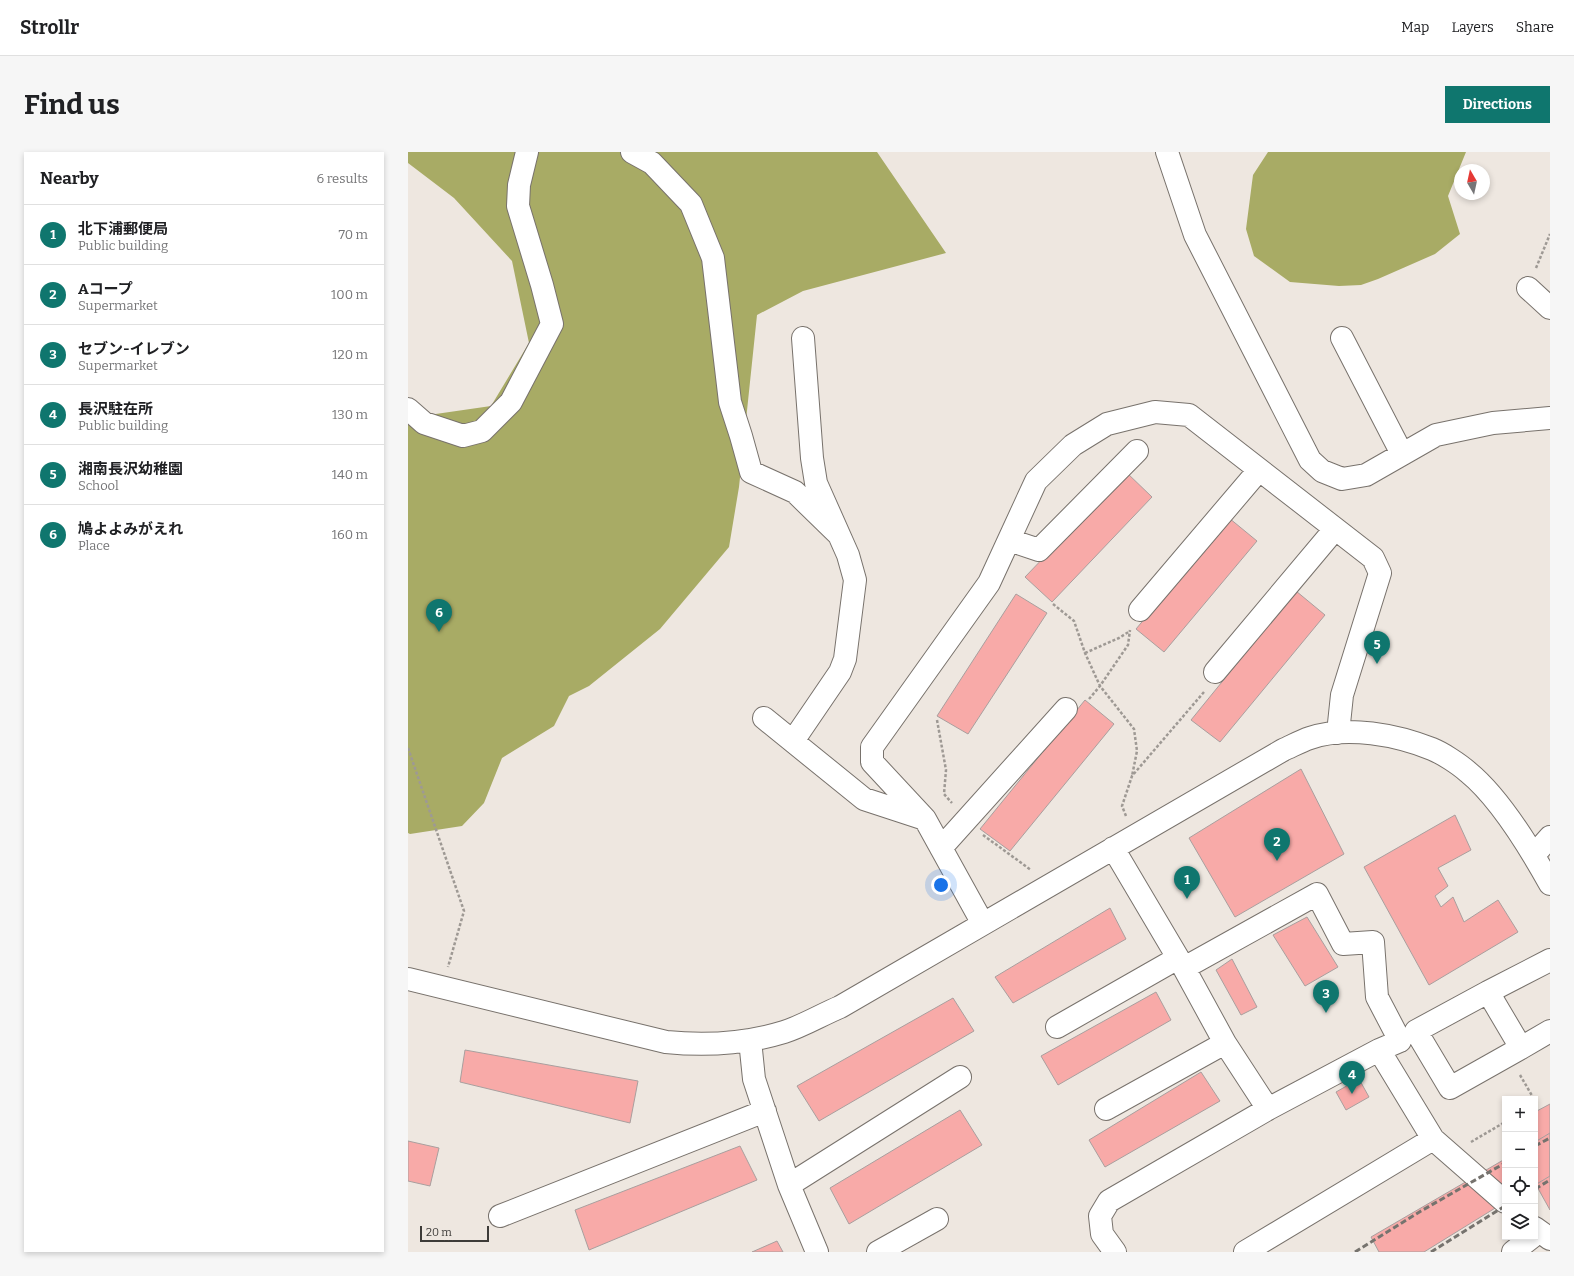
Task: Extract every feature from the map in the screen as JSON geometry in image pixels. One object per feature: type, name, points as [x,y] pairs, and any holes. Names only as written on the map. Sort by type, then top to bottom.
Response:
[{"type":"street","points":[[408,409],[424,423],[462,436],[482,431],[511,402],[552,324],[518,206],[519,185],[527,152]]},
{"type":"street","points":[[632,152],[652,163],[691,204],[713,258],[730,402],[741,436],[750,472],[795,492],[838,534]]},
{"type":"street","points":[[1167,152],[1195,235],[1310,460],[1322,471],[1342,479],[1366,475],[1436,435],[1494,423],[1550,418]]},
{"type":"street","points":[[1528,288],[1550,308]]},
{"type":"street","points":[[793,741],[840,672],[844,660],[855,580],[848,555],[816,483],[812,458],[803,338]]},
{"type":"street","points":[[1342,338],[1402,454]]},
{"type":"street","points":[[983,924],[926,819],[872,762],[872,747],[989,583],[1036,481],[1073,445],[1107,424],[1155,412],[1189,415],[1373,558],[1380,574],[1342,695],[1338,733]]},
{"type":"street","points":[[1009,540],[1039,550],[1137,451]]},
{"type":"street","points":[[1140,610],[1259,470]]},
{"type":"street","points":[[1211,680],[1335,529]]},
{"type":"street","points":[[941,848],[1066,709]]},
{"type":"street","points":[[764,718],[864,799],[926,819]]},
{"type":"street","points":[[408,979],[666,1042],[715,1044],[750,1040],[784,1032],[840,1007],[1134,835],[1283,750],[1311,737],[1338,733],[1367,733],[1393,736],[1434,749],[1468,772],[1494,799],[1534,855],[1550,884]]},
{"type":"street","points":[[1534,855],[1550,838]]},
{"type":"street","points":[[1113,848],[1181,963],[1225,1043],[1268,1109]]},
{"type":"street","points":[[1057,1027],[1317,894],[1344,944],[1373,942],[1377,997],[1400,1041],[1379,1050],[1268,1109],[1109,1201],[1100,1216],[1102,1234],[1115,1252]]},
{"type":"street","points":[[1550,960],[1416,1031],[1450,1088],[1550,1031]]},
{"type":"street","points":[[1488,992],[1521,1048]]},
{"type":"street","points":[[750,1040],[754,1079],[789,1185],[817,1252]]},
{"type":"street","points":[[1106,1109],[1225,1043]]},
{"type":"street","points":[[1379,1050],[1433,1139],[1502,1199]]},
{"type":"street","points":[[789,1185],[960,1077]]},
{"type":"street","points":[[500,1216],[765,1111]]},
{"type":"street","points":[[1245,1252],[1433,1139]]},
{"type":"street","points":[[878,1252],[938,1219]]},
{"type":"street","points":[[1513,1252],[1540,1232]]},
{"type":"path","points":[[1528,288],[1550,234]]},
{"type":"path","points":[[1053,604],[1074,621],[1085,653],[1100,686],[1134,729],[1137,751],[1132,776],[1122,806],[1134,835]]},
{"type":"path","points":[[1085,653],[1119,638],[1130,630],[1128,645],[1100,686],[1089,699]]},
{"type":"path","points":[[1132,776],[1211,680]]},
{"type":"path","points":[[408,748],[464,910],[443,987]]},
{"type":"path","points":[[1518,1072],[1532,1096]]},
{"type":"path","points":[[1474,1148],[1469,1143],[1502,1124]]},
{"type":"green space","points":[[408,152],[877,152],[946,253],[803,291],[757,315],[739,487],[729,547],[660,629],[589,686],[569,696],[554,726],[502,758],[484,803],[462,826],[410,834],[408,833],[408,418],[491,406],[529,343],[512,261],[454,198],[408,163]]},
{"type":"green space","points":[[1268,152],[1466,152],[1461,164],[1454,164],[1454,181],[1448,196],[1460,234],[1435,254],[1361,285],[1339,286],[1290,282],[1254,256],[1246,229],[1253,175]]},
{"type":"building","points":[[1126,472],[1152,497],[1052,602],[1025,577]]},
{"type":"building","points":[[1229,518],[1257,541],[1164,652],[1136,629]]},
{"type":"building","points":[[1296,591],[1325,615],[1220,742],[1191,720]]},
{"type":"building","points":[[1016,594],[1047,613],[968,734],[937,716]]},
{"type":"building","points":[[1085,700],[1114,724],[1010,851],[980,829]]},
{"type":"building","points":[[1301,769],[1344,854],[1235,917],[1189,838]]},
{"type":"building","points":[[1455,815],[1471,850],[1438,868],[1448,886],[1435,896],[1441,907],[1453,897],[1464,922],[1498,900],[1518,932],[1429,985],[1364,867]]},
{"type":"building","points":[[1110,908],[1126,939],[1013,1003],[995,977]]},
{"type":"building","points":[[1307,917],[1338,967],[1305,986],[1273,935]]},
{"type":"building","points":[[1232,959],[1257,1007],[1241,1015],[1216,970]]},
{"type":"building","points":[[1156,992],[1171,1020],[1058,1085],[1041,1056]]},
{"type":"building","points":[[953,998],[974,1031],[819,1121],[797,1086]]},
{"type":"building","points":[[465,1050],[638,1081],[630,1123],[460,1082]]},
{"type":"building","points":[[1201,1072],[1220,1101],[1105,1167],[1089,1140]]},
{"type":"building","points":[[1359,1079],[1369,1097],[1346,1110],[1336,1092]]},
{"type":"building","points":[[1550,1104],[1550,1210],[1538,1188],[1538,1110]]},
{"type":"building","points":[[960,1110],[982,1145],[849,1224],[830,1188]]},
{"type":"building","points":[[1550,1133],[1550,1176],[1538,1183],[1538,1168],[1538,1140]]},
{"type":"building","points":[[408,1141],[439,1148],[430,1186],[408,1181]]},
{"type":"building","points":[[740,1146],[757,1180],[589,1250],[575,1210]]},
{"type":"building","points":[[1502,1161],[1502,1204],[1424,1252],[1379,1252],[1371,1237]]},
{"type":"building","points":[[777,1241],[783,1252],[752,1252]]},
{"type":"railway","points":[[1538,1144],[1550,1138]]},
{"type":"railway","points":[[1355,1252],[1421,1211],[1502,1165]]},
{"type":"railway","points":[[1538,1187],[1550,1180]]},
{"type":"railway","points":[[1431,1252],[1502,1208]]},
{"type":"place","name":"鳩よよみがえれ","points":[[439,632]]},
{"type":"place","name":"湘南長沢幼稚園","points":[[1377,664]]},
{"type":"place","name":"Aコープ","points":[[1277,861]]},
{"type":"place","name":"北下浦郵便局","points":[[1187,899]]},
{"type":"place","name":"セブン-イレブン","points":[[1326,1013]]},
{"type":"place","name":"長沢駐在所","points":[[1352,1094]]}]
